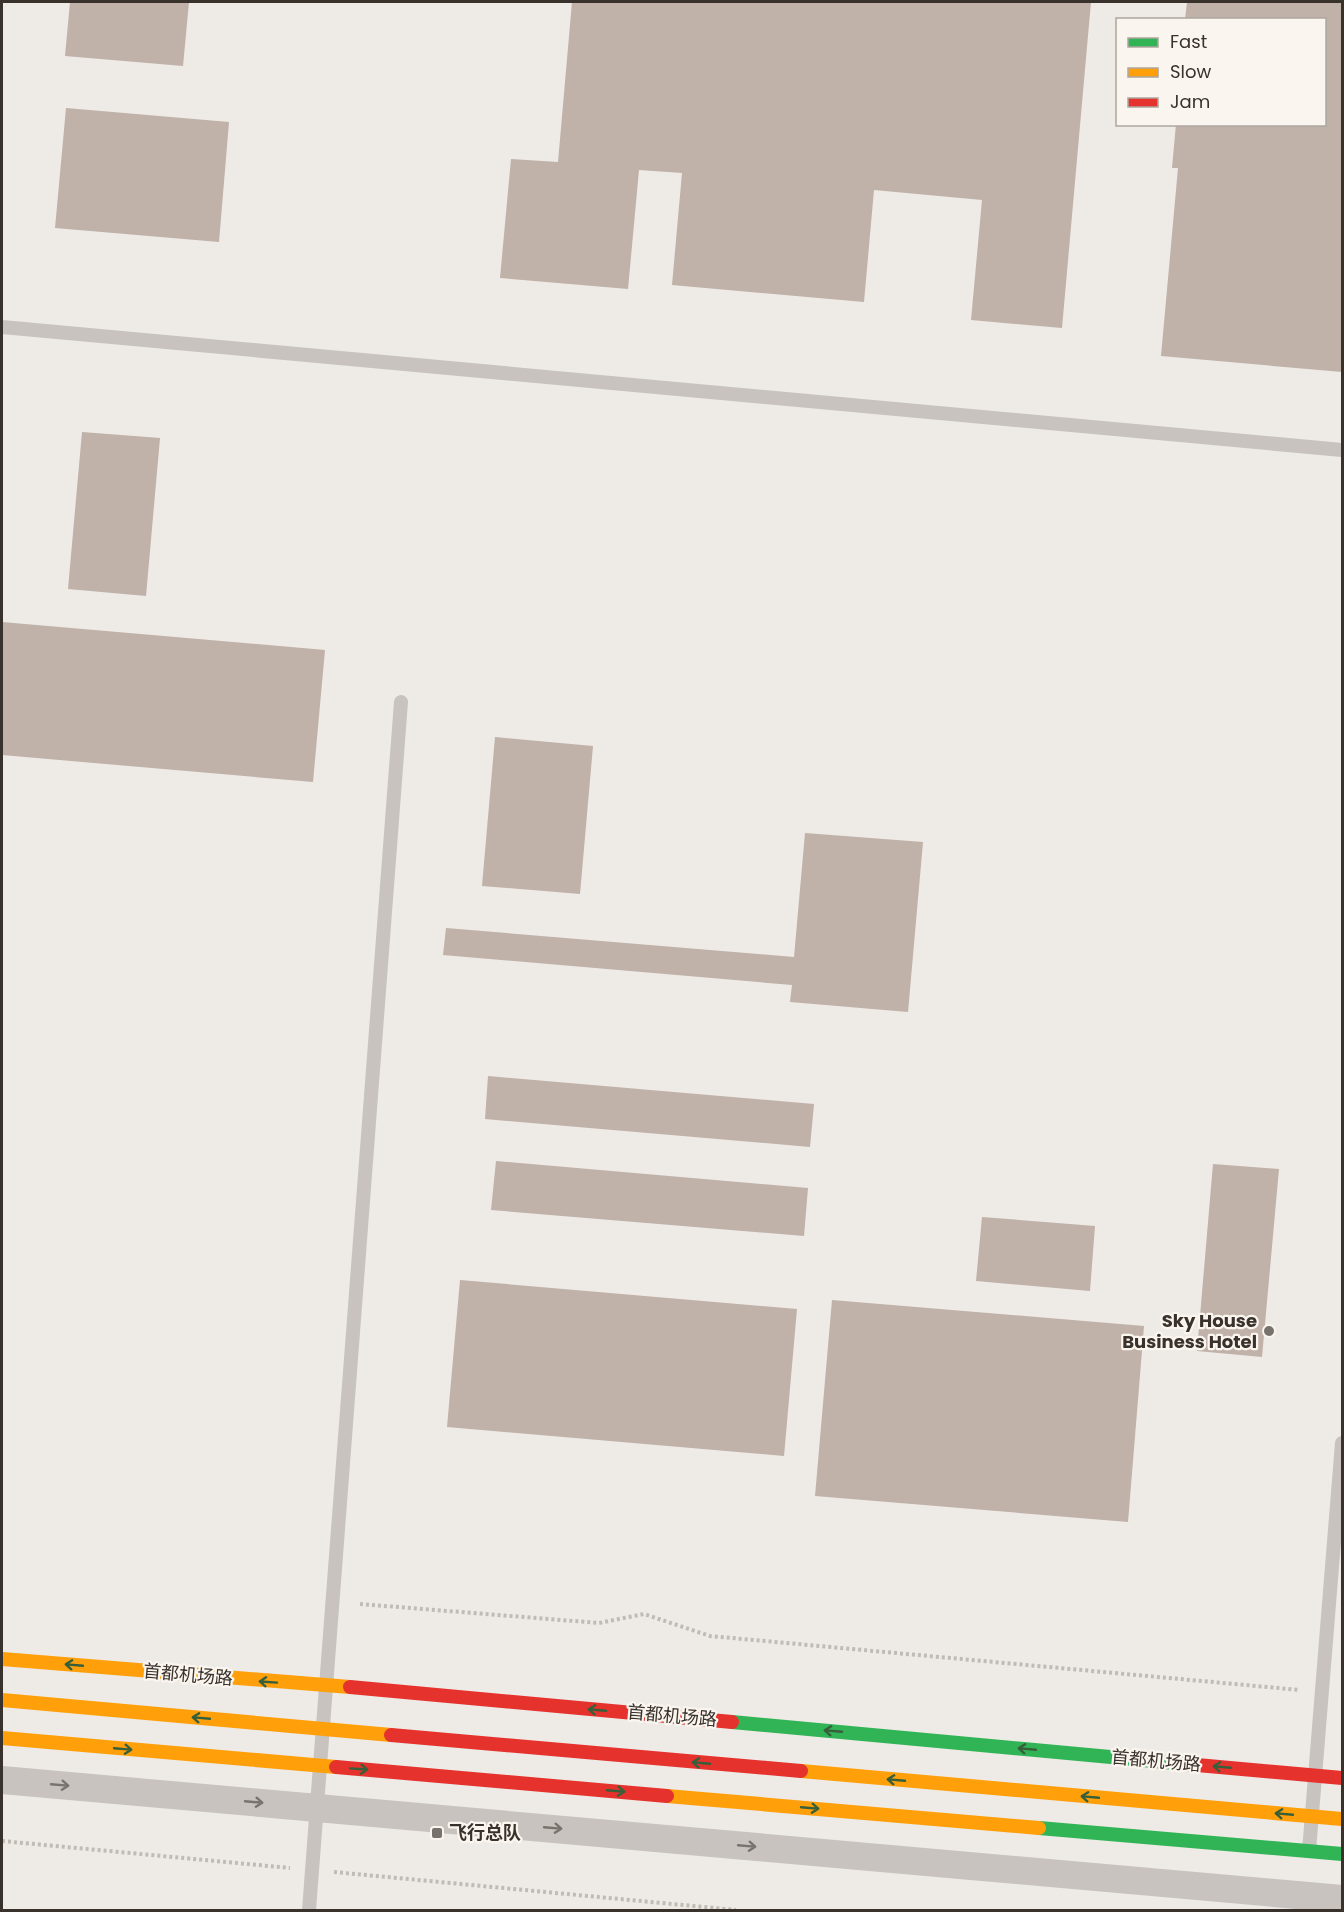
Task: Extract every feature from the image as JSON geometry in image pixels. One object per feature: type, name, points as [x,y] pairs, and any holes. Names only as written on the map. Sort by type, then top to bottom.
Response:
[{"type":"street","name":"首都机场路","points":[[2,1659],[327,1686],[1342,1778]]},
{"type":"street","points":[[26,1691],[42,1704]]},
{"type":"street","points":[[2,1700],[1342,1819]]},
{"type":"street","points":[[2,1738],[1342,1854]]},
{"type":"street","points":[[19,1752],[37,1741]]},
{"type":"street","points":[[2,1780],[1342,1899]]},
{"type":"lane","points":[[2,327],[1342,450]]},
{"type":"lane","points":[[309,1911],[400,702]]},
{"type":"lane","points":[[1309,1851],[1342,1443]]},
{"type":"path","points":[[360,1604],[599,1623],[644,1614],[710,1636],[1323,1692]]},
{"type":"path","points":[[2,1841],[736,1911]]},
{"type":"building","points":[[70,2],[189,2],[183,66],[65,56]]},
{"type":"building","points":[[572,2],[1091,2],[1062,328],[971,320],[982,200],[874,190],[864,302],[672,285],[682,173],[639,170],[628,289],[500,278],[511,159],[558,162]]},
{"type":"building","points":[[1187,2],[1342,2],[1342,372],[1161,356],[1178,168],[1172,168],[1176,126],[1326,126],[1326,18],[1185,18]]},
{"type":"building","points":[[66,108],[229,122],[219,242],[55,228]]},
{"type":"building","points":[[82,432],[160,438],[146,596],[68,589]]},
{"type":"building","points":[[2,622],[325,650],[313,782],[2,755]]},
{"type":"building","points":[[495,737],[593,746],[580,894],[482,886]]},
{"type":"building","points":[[805,833],[923,842],[908,1012],[790,1002],[792,985],[443,955],[446,928],[794,957]]},
{"type":"building","points":[[488,1076],[814,1104],[810,1147],[485,1119]]},
{"type":"building","points":[[496,1161],[808,1188],[804,1236],[491,1210]]},
{"type":"building","points":[[1213,1164],[1279,1169],[1262,1357],[1197,1351]]},
{"type":"building","points":[[982,1217],[1095,1226],[1090,1291],[976,1281]]},
{"type":"building","points":[[460,1280],[797,1309],[784,1456],[447,1427]]},
{"type":"building","points":[[832,1300],[1144,1326],[1128,1522],[815,1496]]},
{"type":"traffic: fast","points":[[732,1722],[1186,1764]]},
{"type":"traffic: fast","points":[[1039,1828],[1342,1854]]},
{"type":"traffic: slow","points":[[2,1659],[350,1687]]},
{"type":"traffic: slow","points":[[2,1700],[391,1735]]},
{"type":"traffic: slow","points":[[2,1738],[336,1767]]},
{"type":"traffic: slow","points":[[801,1771],[1342,1819]]},
{"type":"traffic: slow","points":[[667,1796],[1039,1828]]},
{"type":"traffic: jam","points":[[350,1687],[732,1722]]},
{"type":"traffic: jam","points":[[391,1735],[801,1771]]},
{"type":"traffic: jam","points":[[1186,1764],[1342,1778]]},
{"type":"traffic: jam","points":[[336,1767],[667,1796]]},
{"type":"place","name":"Sky House Business Hotel","points":[[1269,1331]]},
{"type":"place","name":"飞行总队","points":[[437,1833]]}]
